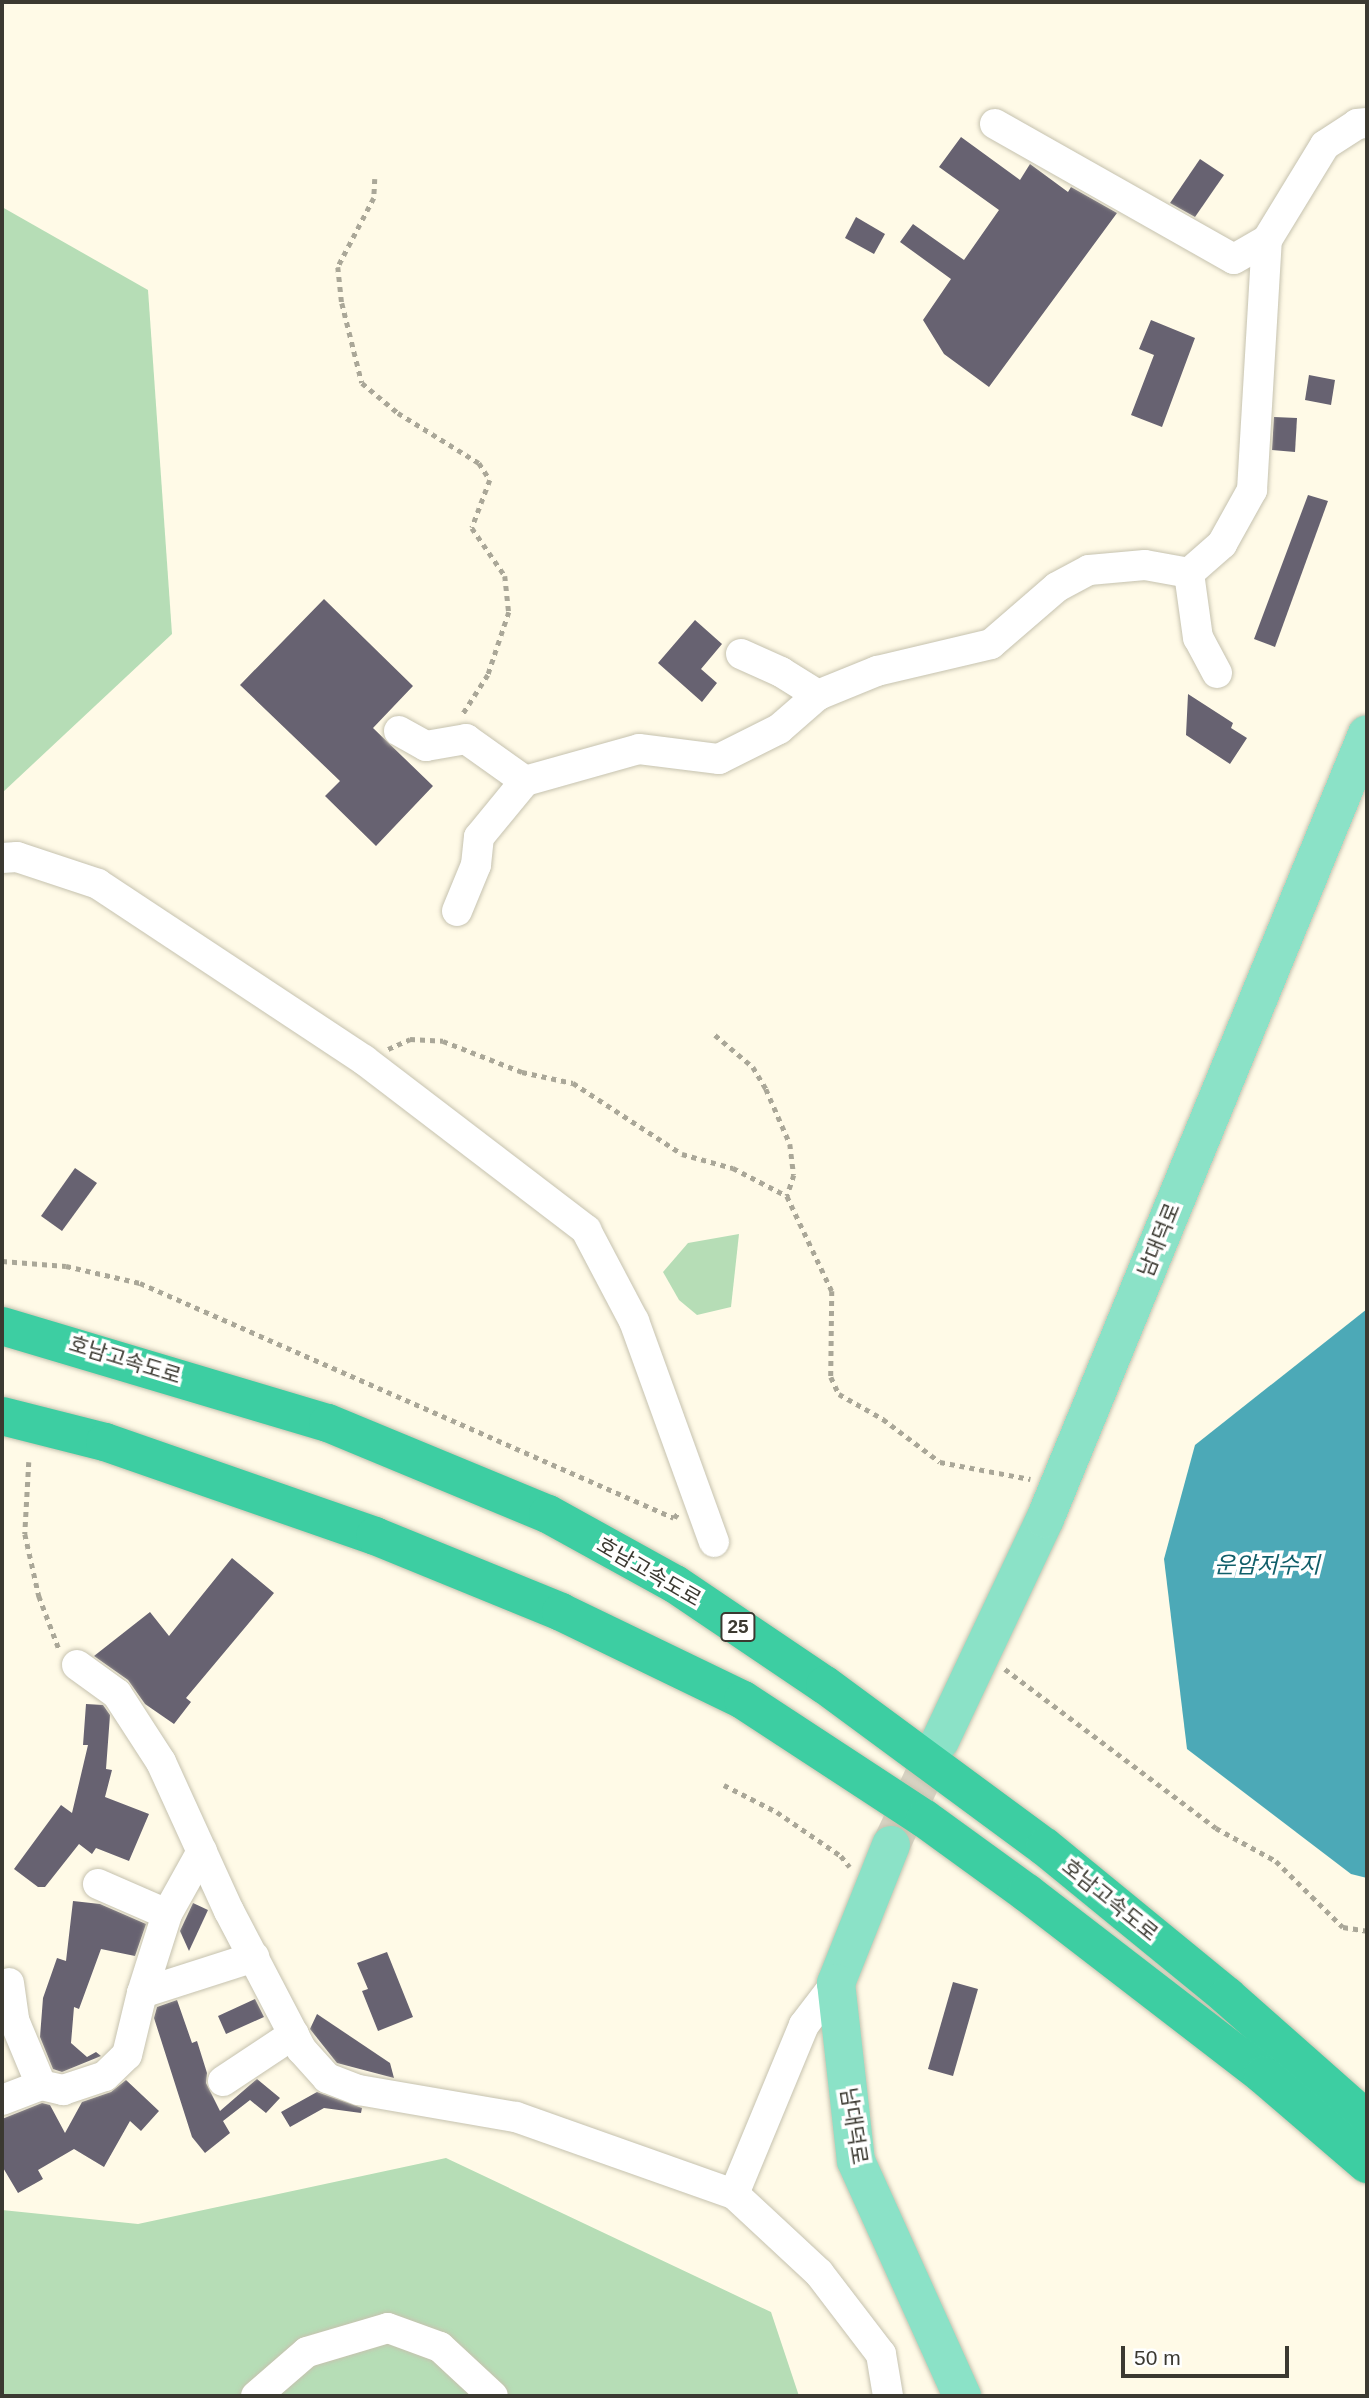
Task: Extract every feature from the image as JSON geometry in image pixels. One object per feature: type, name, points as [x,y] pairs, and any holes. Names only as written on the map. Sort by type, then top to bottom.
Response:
[{"type":"highway","name":"호남고속도로","points":[[2,1326],[328,1423],[548,1514],[675,1584],[825,1685],[1045,1847],[1227,1996],[1367,2120]]},
{"type":"highway","name":"호남고속도로","points":[[2,1416],[128,1450],[375,1536],[561,1612],[743,1700],[915,1812],[1027,1893],[1263,2075],[1367,2164]]},
{"type":"main road","name":"남대덕로","points":[[940,1741],[1058,1487],[1367,734]]},
{"type":"main road","name":"남대덕로","points":[[891,1845],[836,1983],[856,2161],[962,2396]]},
{"type":"street","points":[[1189,573],[1222,544],[1252,490],[1267,240],[1325,145],[1357,124],[1367,123]]},
{"type":"street","points":[[995,124],[1234,259],[1267,240]]},
{"type":"street","points":[[457,911],[476,865],[479,837],[525,781],[639,749],[719,759],[779,729],[818,695],[877,671],[992,644],[1057,587],[1089,570],[1145,565],[1189,573]]},
{"type":"street","points":[[1189,573],[1198,638],[1217,673]]},
{"type":"street","points":[[741,654],[781,672],[818,695]]},
{"type":"street","points":[[399,731],[426,746],[466,739],[525,781]]},
{"type":"street","points":[[2,858],[18,857],[98,884],[364,1060],[586,1230],[634,1321],[714,1542]]},
{"type":"street","points":[[77,1665],[117,1694],[161,1762],[202,1851],[294,2034],[327,2078],[348,2086],[516,2117],[734,2194],[819,2273],[881,2354],[888,2396]]},
{"type":"street","points":[[2,2100],[41,2085],[63,2090],[105,2076],[127,2055],[142,1993],[167,1914],[202,1851]]},
{"type":"street","points":[[99,1884],[167,1914]]},
{"type":"street","points":[[142,1993],[254,1957]]},
{"type":"street","points":[[9,1983],[14,2021],[41,2085]]},
{"type":"street","points":[[734,2194],[804,2025],[836,1983]]},
{"type":"street","points":[[223,2081],[294,2034]]},
{"type":"street","points":[[256,2396],[307,2352],[388,2328],[440,2347],[493,2396]]},
{"type":"path","points":[[375,179],[374,198],[338,267],[342,303],[362,383],[398,413],[479,463],[490,480],[472,528],[505,576],[509,611],[488,675],[463,709],[466,739]]},
{"type":"path","points":[[715,1035],[753,1067],[766,1089],[790,1144],[794,1175],[787,1196]]},
{"type":"path","points":[[364,1060],[410,1039],[443,1041],[522,1072],[573,1083],[682,1154],[733,1168],[787,1196],[832,1292],[831,1377],[839,1394],[883,1419],[940,1462],[1058,1487]]},
{"type":"path","points":[[2,1261],[66,1266],[140,1283],[674,1518],[695,1490]]},
{"type":"path","points":[[29,1462],[25,1534],[39,1596],[61,1656],[77,1665]]},
{"type":"path","points":[[983,1650],[1216,1828],[1276,1861],[1343,1927],[1367,1931]]},
{"type":"path","points":[[724,1786],[777,1812],[841,1856],[871,1896]]},
{"type":"green space","points":[[2,207],[148,290],[172,634],[2,793]]},
{"type":"green space","points":[[739,1234],[731,1307],[697,1315],[679,1300],[663,1272],[688,1243]]},
{"type":"green space","points":[[446,2158],[771,2312],[799,2396],[2,2396],[2,2210],[138,2224]]},
{"type":"water","name":"운암저수지","points":[[1367,1309],[1367,1878],[1351,1874],[1187,1749],[1164,1559],[1195,1445]]},
{"type":"building","points":[[961,137],[1020,180],[1030,164],[1068,192],[1071,187],[1117,213],[989,387],[944,354],[923,320],[951,279],[900,242],[913,224],[964,260],[999,210],[939,167]]},
{"type":"building","points":[[1200,159],[1224,175],[1195,217],[1170,203]]},
{"type":"building","points":[[856,217],[885,234],[874,254],[845,238]]},
{"type":"building","points":[[1151,320],[1195,338],[1162,427],[1131,415],[1154,355],[1139,349]]},
{"type":"building","points":[[1309,375],[1335,380],[1331,405],[1305,400]]},
{"type":"building","points":[[1274,417],[1297,418],[1295,452],[1272,450]]},
{"type":"building","points":[[1308,495],[1328,501],[1275,647],[1254,639]]},
{"type":"building","points":[[324,599],[413,686],[373,728],[433,786],[376,846],[325,796],[340,781],[240,685]]},
{"type":"building","points":[[695,620],[722,644],[701,669],[717,683],[702,702],[658,663]]},
{"type":"building","points":[[1188,694],[1233,723],[1231,728],[1247,738],[1230,764],[1186,735]]},
{"type":"building","points":[[75,1168],[97,1183],[62,1231],[41,1216]]},
{"type":"building","points":[[232,1558],[274,1593],[186,1698],[191,1702],[174,1724],[145,1704],[128,1680],[94,1656],[150,1612],[169,1636]]},
{"type":"building","points":[[86,1704],[103,1705],[110,1715],[106,1769],[112,1770],[105,1797],[149,1814],[129,1861],[96,1848],[92,1854],[79,1844],[45,1887],[38,1887],[14,1869],[61,1805],[72,1813],[88,1745],[83,1745]]},
{"type":"building","points":[[73,1901],[100,1904],[146,1924],[135,1956],[101,1949],[79,2009],[74,2007],[71,2043],[87,2057],[96,2052],[101,2056],[62,2072],[53,2069],[40,2037],[43,1998],[57,1958],[66,1961]]},
{"type":"building","points":[[193,1903],[208,1910],[189,1951],[180,1931]]},
{"type":"building","points":[[387,1952],[413,2017],[378,2031],[362,1991],[368,1989],[357,1963]]},
{"type":"building","points":[[953,1982],[978,1989],[953,2076],[928,2069]]},
{"type":"building","points":[[255,1999],[264,2017],[226,2034],[218,2016]]},
{"type":"building","points":[[177,2000],[192,2043],[197,2041],[207,2073],[206,2083],[220,2111],[257,2079],[280,2098],[266,2113],[250,2100],[223,2121],[230,2133],[205,2153],[192,2137],[154,2018],[157,2007]]},
{"type":"building","points":[[317,2014],[390,2063],[394,2078],[337,2063],[310,2029]]},
{"type":"building","points":[[126,2080],[159,2111],[141,2131],[130,2121],[104,2167],[74,2149],[38,2170],[43,2179],[18,2193],[2,2166],[2,2119],[42,2103],[50,2105],[65,2133],[82,2102],[111,2092]]},
{"type":"building","points":[[317,2092],[362,2108],[361,2113],[324,2108],[290,2127],[281,2112]]},
{"type":"tunnel","points":[[891,1845],[940,1741]]}]
